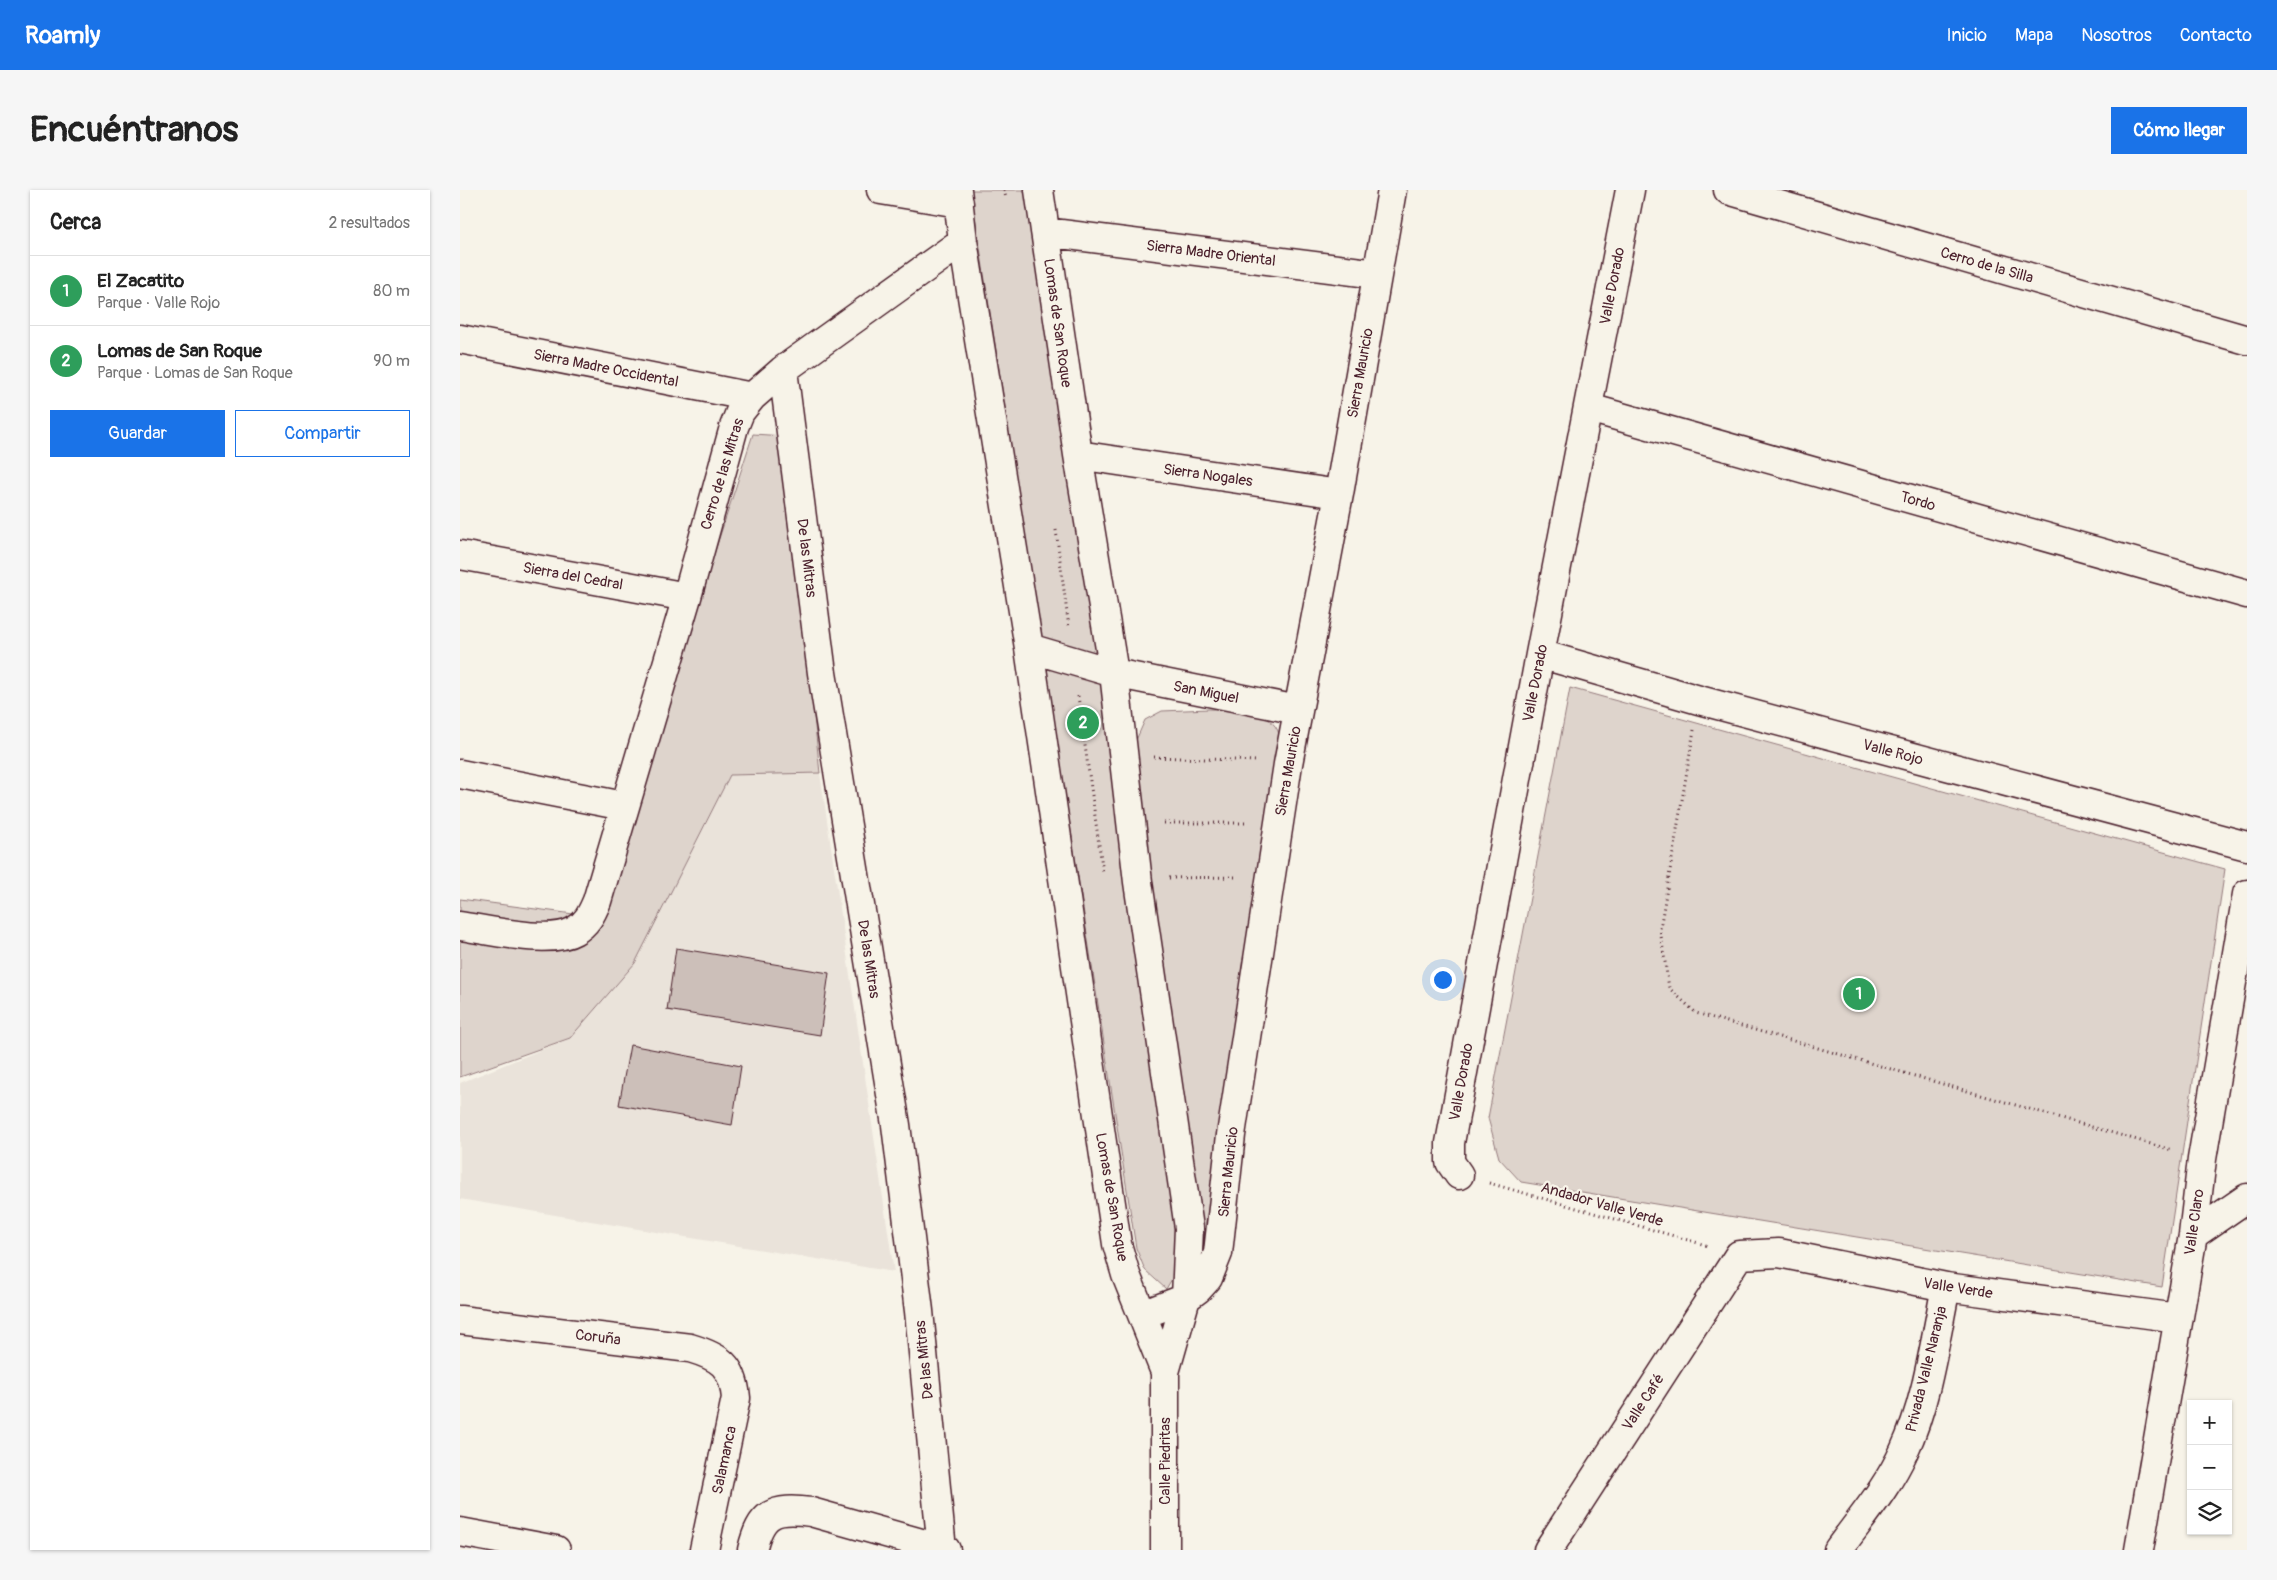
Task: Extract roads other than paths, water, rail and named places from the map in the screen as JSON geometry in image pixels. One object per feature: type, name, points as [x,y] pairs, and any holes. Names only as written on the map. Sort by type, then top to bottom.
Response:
[{"type":"street","points":[[881,190],[958,196]]},
{"type":"street","name":"Lomas de San Roque","points":[[1039,190],[1078,455],[1114,673],[1138,882],[1188,1228],[1186,1298],[1165,1372]]},
{"type":"street","name":"Sierra Mauricio","points":[[1142,1315],[1186,1298],[1198,1289],[1208,1278],[1214,1266],[1222,1236],[1231,1135],[1288,764],[1339,494],[1392,190]]},
{"type":"street","name":"Valle Dorado","points":[[1459,1175],[1450,1162],[1450,1143],[1540,654],[1630,190]]},
{"type":"street","name":"Cerro de la Silla","points":[[1728,190],[2247,340]]},
{"type":"street","name":"Lomas de San Roque","points":[[958,196],[963,241],[1029,648],[1117,1244],[1126,1275],[1165,1372]]},
{"type":"street","name":"Sierra Madre Oriental","points":[[1045,232],[1377,274]]},
{"type":"street","name":"Cerro de las Mitras","points":[[460,926],[533,935],[563,935],[574,931],[586,922],[597,901],[687,597],[734,427],[740,412],[752,397],[783,370],[963,241]]},
{"type":"street","name":"Sierra Madre Occidental","points":[[460,339],[752,397]]},
{"type":"street","name":"De las Mitras","points":[[783,370],[822,673],[896,1125],[919,1311],[943,1550]]},
{"type":"street","name":"Tordo","points":[[1589,408],[2247,594]]},
{"type":"street","name":"Sierra Nogales","points":[[1078,455],[1339,494]]},
{"type":"street","name":"Sierra del Cedral","points":[[460,555],[687,597]]},
{"type":"street","name":"San Miguel","points":[[1029,648],[1114,673],[1298,710]]},
{"type":"street","name":"Valle Rojo","points":[[1540,654],[1699,700],[2247,846]]},
{"type":"street","points":[[460,774],[624,806]]},
{"type":"street","name":"Valle Claro","points":[[2139,1550],[2193,1235],[2202,1159],[2247,894]]},
{"type":"street","points":[[2193,1235],[2247,1198]]},
{"type":"street","name":"Valle Verde","points":[[1739,1255],[1779,1253],[1946,1287],[2178,1318]]},
{"type":"street","name":"Valle Café","points":[[1548,1550],[1739,1255]]},
{"type":"street","name":"Privada Valle Naranja","points":[[1838,1550],[1889,1481],[1905,1451],[1918,1414],[1946,1287]]},
{"type":"street","name":"Coruña","points":[[460,1320],[690,1348],[720,1360],[729,1370]]},
{"type":"street","name":"Salamanca","points":[[704,1550],[736,1398],[735,1383],[729,1370]]},
{"type":"street","name":"Calle Piedritas","points":[[1165,1372],[1165,1550]]},
{"type":"street","points":[[752,1550],[758,1527],[776,1512],[792,1510],[811,1512],[943,1550]]},
{"type":"street","points":[[460,1532],[556,1550]]},
{"type":"place","name":"Lomas de San Roque","points":[[1083,723]]},
{"type":"place","name":"El Zacatito","points":[[1859,994]]}]
